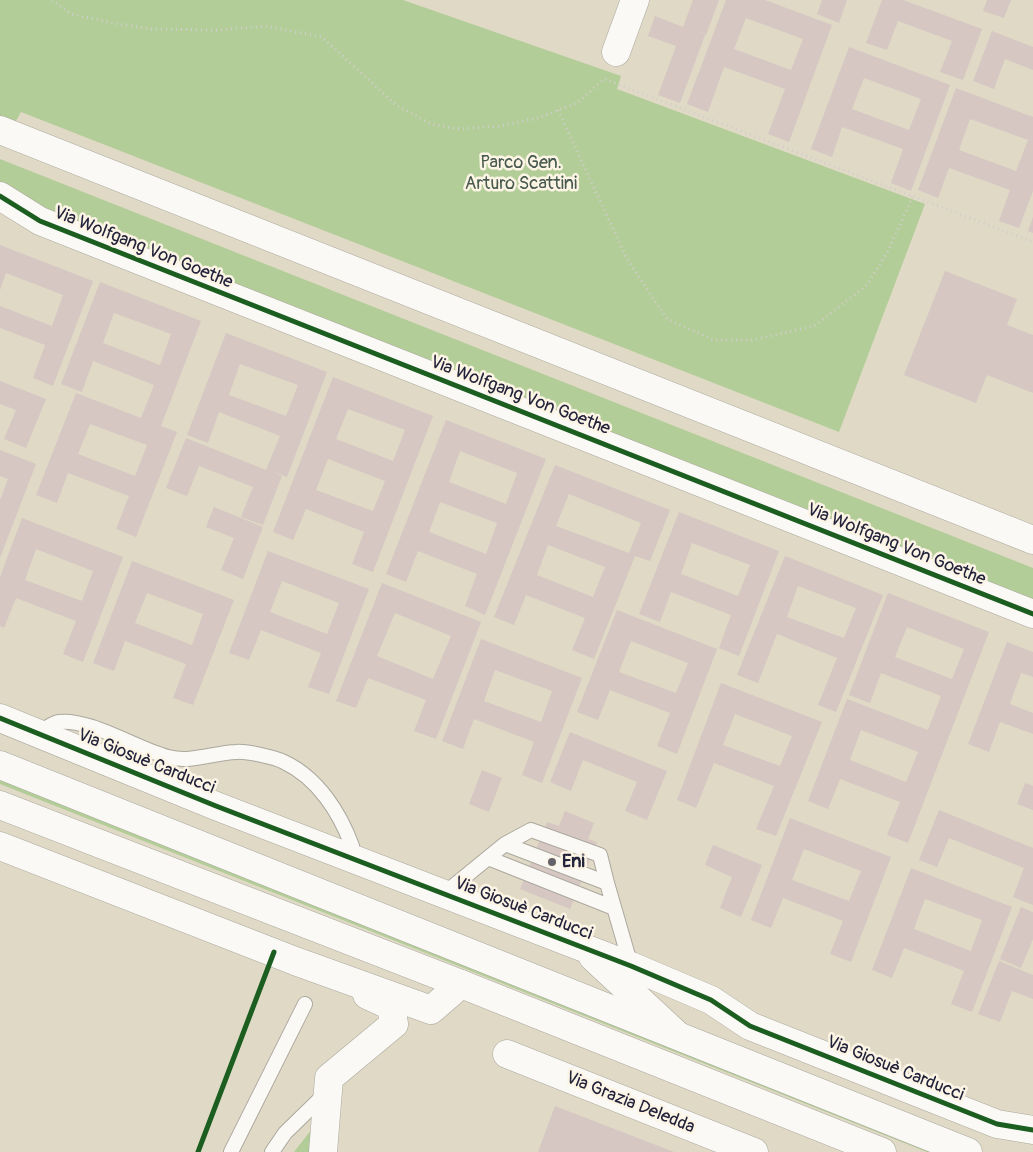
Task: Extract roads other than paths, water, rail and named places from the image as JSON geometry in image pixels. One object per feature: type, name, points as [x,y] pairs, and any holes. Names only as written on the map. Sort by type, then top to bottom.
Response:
[{"type":"street","points":[[616,52],[635,0]]},
{"type":"street","points":[[0,130],[1033,540]]},
{"type":"street","name":"Via Wolfgang Von Goethe","points":[[0,196],[40,222],[1033,614]]},
{"type":"street","name":"Via Giosuè Carducci","points":[[0,718],[39,732],[216,806],[632,966],[711,1000],[750,1026],[997,1124],[1033,1130]]},
{"type":"street","name":"Via Giosuè Carducci","points":[[0,765],[968,1152]]},
{"type":"street","points":[[0,805],[461,984],[882,1152]]},
{"type":"street","points":[[0,846],[295,961],[431,1010]]},
{"type":"street","name":"Via Giosuè Carducci","points":[[581,946],[678,1037]]},
{"type":"street","points":[[295,961],[391,1006],[394,1024],[329,1078],[323,1152]]},
{"type":"street","points":[[328,1090],[431,1010],[461,984]]},
{"type":"street","name":"Via Grazia Deledda","points":[[507,1054],[754,1152]]},
{"type":"lane","name":"Via Giosuè Carducci","points":[[39,732],[58,722],[84,725],[169,757],[196,758],[237,752],[284,761],[310,780],[330,802],[345,826],[352,846]]},
{"type":"lane","points":[[445,893],[505,844],[531,830],[600,856],[632,966]]},
{"type":"lane","points":[[505,844],[607,883]]},
{"type":"lane","points":[[488,858],[614,908]]},
{"type":"lane","points":[[231,1152],[305,1004]]},
{"type":"lane","points":[[272,1152],[286,1133],[328,1090]]},
{"type":"place","name":"Eni","points":[[552,862]]},
{"type":"park label","name":"Parco Gen. Arturo Scattini","points":[[521,173]]}]
